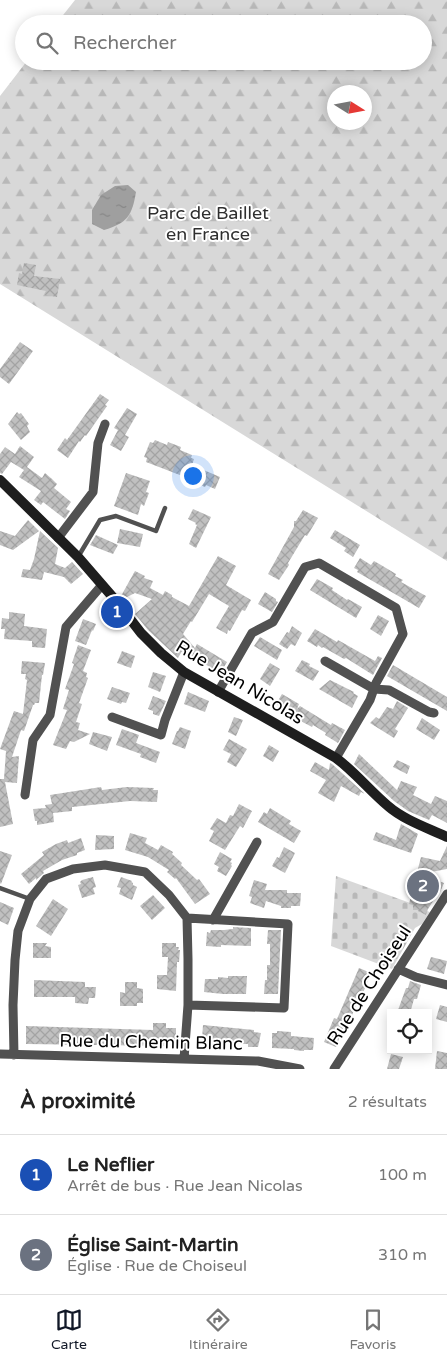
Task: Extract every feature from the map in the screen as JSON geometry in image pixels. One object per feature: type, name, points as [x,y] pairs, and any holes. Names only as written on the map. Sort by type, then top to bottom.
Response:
[{"type":"street","points":[[58,538],[93,492],[98,443],[105,424]]},
{"type":"street","name":"Rue Jean Nicolas","points":[[0,480],[78,557],[141,633],[184,672],[336,758],[348,766],[389,808],[447,837]]},
{"type":"street","points":[[218,692],[252,632],[273,622],[305,567],[319,563],[396,608],[403,634],[376,683],[370,700],[336,758]]},
{"type":"street","points":[[25,795],[33,740],[50,715],[66,627],[102,584]]},
{"type":"street","points":[[325,662],[374,689],[389,690],[428,712],[434,713]]},
{"type":"street","points":[[112,717],[161,735],[184,672]]},
{"type":"street","points":[[213,920],[257,842]]},
{"type":"street","points":[[14,1055],[13,1005],[15,960],[18,931],[30,899],[46,879],[73,869],[105,865],[145,872],[169,895],[187,918],[188,1005],[184,1059]]},
{"type":"street","name":"Rue de Choiseul","points":[[334,1069],[447,894]]},
{"type":"street","points":[[187,918],[288,924],[284,1008],[188,1005]]},
{"type":"street","points":[[398,968],[416,978],[447,985]]},
{"type":"street","name":"Rue du Chemin Blanc","points":[[0,1054],[258,1061],[300,1069]]},
{"type":"lane","points":[[78,557],[100,520],[116,516],[156,531],[164,508]]},
{"type":"lane","points":[[0,888],[30,899]]},
{"type":"green space","name":"Parc de Baillet en France","points":[[75,0],[447,0],[447,561],[0,284],[0,96],[20,70],[432,70],[432,15],[63,15]]},
{"type":"green space","points":[[336,876],[413,904],[413,909],[426,915],[427,911],[430,912],[422,924],[415,928],[392,969],[331,946]]},
{"type":"water","points":[[128,185],[136,192],[133,207],[128,217],[119,224],[104,230],[92,224],[92,210],[101,195],[115,186]]},
{"type":"building","points":[[24,263],[36,265],[34,276],[60,279],[57,297],[45,295],[46,291],[17,285],[19,273],[22,274]]},
{"type":"building","points":[[20,342],[33,351],[9,384],[0,377],[0,369]]},
{"type":"building","points":[[100,394],[109,400],[105,405],[107,406],[68,458],[57,450],[65,438],[67,440]]},
{"type":"building","points":[[127,408],[137,414],[125,435],[129,437],[121,451],[110,445],[118,430],[114,428]]},
{"type":"building","points":[[17,412],[21,413],[29,424],[27,426],[30,432],[21,440],[8,424]]},
{"type":"building","points":[[155,440],[167,445],[168,442],[181,447],[180,450],[192,455],[191,458],[194,459],[192,465],[220,477],[215,489],[206,485],[205,487],[198,484],[198,482],[146,462],[147,458],[144,457],[150,442],[153,443]]},
{"type":"building","points":[[20,446],[34,457],[27,467],[42,478],[45,473],[57,484],[54,488],[71,502],[66,509],[70,511],[65,519],[43,502],[41,505],[34,500],[41,491],[19,477],[24,470],[11,462],[2,474],[0,473],[0,454],[5,447],[15,454]]},
{"type":"building","points":[[126,473],[150,481],[146,492],[149,493],[144,506],[141,504],[138,515],[114,506]]},
{"type":"building","points":[[193,509],[211,517],[196,548],[189,544],[197,525],[188,519]]},
{"type":"building","points":[[303,510],[318,518],[307,536],[305,535],[279,580],[268,574],[294,527],[294,521],[296,521]]},
{"type":"building","points":[[28,520],[39,531],[13,550],[0,545],[0,531],[15,536]]},
{"type":"building","points":[[120,529],[143,534],[140,547],[117,543]]},
{"type":"building","points":[[335,530],[360,545],[353,557],[344,551],[346,548],[330,538]]},
{"type":"building","points":[[40,531],[58,548],[55,564],[65,568],[72,562],[83,574],[71,584],[64,577],[44,572],[42,580],[21,577],[23,569],[30,570]]},
{"type":"building","points":[[96,535],[118,545],[113,554],[90,545]]},
{"type":"building","points":[[218,556],[236,566],[226,585],[251,600],[245,611],[242,610],[227,634],[216,628],[229,606],[209,594],[183,634],[195,648],[197,644],[227,662],[221,672],[182,651],[178,658],[148,630],[135,614],[152,599],[135,593],[123,599],[121,596],[135,571],[145,576],[144,578],[153,581],[150,588],[163,595],[165,591],[189,606]]},
{"type":"building","points":[[360,558],[371,565],[374,561],[381,565],[396,574],[395,576],[403,580],[401,582],[426,596],[419,608],[357,572],[358,570],[354,568]]},
{"type":"building","points":[[317,579],[333,588],[332,590],[347,600],[362,607],[356,618],[310,590]]},
{"type":"building","points":[[265,592],[278,602],[272,612],[258,604]]},
{"type":"building","points":[[9,612],[25,614],[24,626],[47,629],[45,648],[32,647],[32,641],[4,639],[5,629],[1,629],[2,618],[9,619]]},
{"type":"building","points":[[378,615],[389,621],[381,636],[370,629]]},
{"type":"building","points":[[83,619],[96,624],[86,645],[75,641]]},
{"type":"building","points":[[292,626],[302,633],[295,646],[291,644],[287,649],[279,644],[287,632],[289,633]]},
{"type":"building","points":[[315,629],[375,661],[378,656],[382,658],[373,675],[346,658],[344,659],[323,647],[318,645],[317,647],[307,641]]},
{"type":"building","points":[[260,637],[282,650],[277,660],[254,646]]},
{"type":"building","points":[[78,645],[91,650],[83,671],[87,673],[86,677],[88,678],[79,703],[82,704],[76,722],[80,723],[78,730],[90,734],[74,742],[70,741],[66,749],[53,745],[67,710],[63,709],[69,690],[65,689],[74,664],[72,663]]},
{"type":"building","points":[[122,651],[135,656],[131,668],[117,663]]},
{"type":"building","points":[[302,660],[319,671],[313,681],[295,671]]},
{"type":"building","points":[[22,661],[45,663],[39,703],[33,705],[24,731],[21,730],[12,757],[19,756],[17,783],[5,782],[13,824],[0,827],[0,779],[4,779],[6,751],[0,749],[14,711],[23,714],[27,680],[25,679],[26,674],[21,674]]},
{"type":"building","points":[[270,663],[280,669],[270,686],[260,679]]},
{"type":"building","points":[[393,665],[447,697],[447,711],[387,676]]},
{"type":"building","points":[[153,672],[166,676],[160,692],[148,687]]},
{"type":"building","points":[[330,680],[358,696],[352,708],[319,689]]},
{"type":"building","points":[[112,687],[130,693],[126,703],[122,702],[121,704],[107,699]]},
{"type":"building","points":[[188,692],[209,701],[205,712],[184,704]]},
{"type":"building","points":[[282,694],[299,704],[297,709],[300,706],[331,725],[332,723],[345,730],[338,743],[325,735],[326,733],[313,725],[312,727],[297,719],[276,704]]},
{"type":"building","points":[[153,696],[166,701],[159,716],[153,714],[153,711],[148,709]]},
{"type":"building","points":[[397,701],[408,708],[395,729],[398,731],[394,738],[370,723],[376,717],[379,719],[387,707],[393,709]]},
{"type":"building","points":[[234,717],[243,720],[236,736],[228,732]]},
{"type":"building","points":[[422,718],[440,730],[434,740],[416,729]]},
{"type":"building","points":[[180,727],[191,731],[185,749],[172,744]]},
{"type":"building","points":[[122,729],[139,735],[136,743],[160,752],[156,763],[140,757],[141,754],[116,745]]},
{"type":"building","points":[[93,732],[112,737],[107,751],[89,744]]},
{"type":"building","points":[[229,739],[247,749],[236,767],[227,762],[231,754],[223,750]]},
{"type":"building","points":[[269,745],[279,751],[273,762],[263,756]]},
{"type":"building","points":[[359,754],[397,790],[401,781],[417,787],[413,795],[431,804],[435,796],[447,801],[447,823],[432,815],[429,820],[408,811],[394,801],[354,764]]},
{"type":"building","points":[[397,760],[410,766],[407,774],[393,767]]},
{"type":"building","points":[[315,762],[329,770],[330,763],[332,764],[365,794],[361,792],[359,796],[341,786],[334,802],[318,793],[326,780],[310,771]]},
{"type":"building","points":[[101,787],[102,790],[127,787],[154,788],[153,790],[158,790],[157,802],[130,801],[72,807],[72,811],[53,813],[54,822],[37,825],[33,809],[46,808],[45,805],[52,804],[50,795]]},
{"type":"building","points":[[239,804],[252,811],[243,828],[240,826],[225,850],[209,841],[214,831],[210,829],[217,818],[226,823],[230,815],[233,816]]},
{"type":"building","points":[[270,808],[291,821],[289,824],[301,831],[294,843],[258,822],[264,812],[267,814]]},
{"type":"building","points":[[401,824],[418,834],[411,853],[373,840],[376,832],[396,840]]},
{"type":"building","points":[[130,833],[147,838],[145,843],[158,850],[161,845],[173,852],[172,854],[182,863],[181,865],[197,880],[199,879],[210,894],[195,904],[176,878],[167,872],[169,870],[148,857],[125,850]]},
{"type":"building","points":[[96,835],[114,836],[114,849],[95,850]]},
{"type":"building","points":[[81,838],[85,850],[43,871],[44,873],[36,880],[36,878],[29,884],[21,874],[44,855],[42,852],[67,840],[68,843]]},
{"type":"building","points":[[447,846],[447,869],[420,874],[444,883],[440,892],[433,889],[435,898],[426,915],[413,910],[413,905],[409,904],[421,857],[440,861]]},
{"type":"building","points":[[284,847],[295,853],[285,873],[272,866],[277,857],[279,858]]},
{"type":"building","points":[[0,851],[12,855],[1,884],[0,883]]},
{"type":"building","points":[[220,852],[232,859],[230,862],[232,866],[226,876],[217,871],[219,867],[214,864]]},
{"type":"building","points":[[93,877],[96,887],[93,888],[95,894],[82,898],[78,885],[81,884],[82,880]]},
{"type":"building","points":[[121,877],[132,881],[133,885],[137,887],[132,900],[119,894],[121,888],[117,887]]},
{"type":"building","points":[[254,880],[267,884],[265,890],[287,890],[287,893],[301,893],[300,906],[281,908],[281,906],[266,901],[264,908],[250,903],[252,897],[249,896]]},
{"type":"building","points":[[153,895],[165,908],[152,920],[140,906]]},
{"type":"building","points":[[53,899],[68,909],[51,936],[36,926]]},
{"type":"building","points":[[0,902],[14,908],[8,925],[0,921]]},
{"type":"building","points":[[233,927],[251,928],[251,946],[206,946],[207,932],[210,933],[211,930],[233,929]]},
{"type":"building","points":[[268,930],[281,930],[278,994],[264,994],[265,980],[267,980],[267,965],[270,965],[270,944],[267,944]]},
{"type":"building","points":[[33,943],[47,943],[45,946],[51,947],[51,958],[33,958]]},
{"type":"building","points":[[162,943],[176,943],[176,947],[179,947],[178,950],[180,950],[179,962],[177,962],[176,991],[157,989],[157,975],[167,975],[168,957],[162,957]]},
{"type":"building","points":[[431,957],[447,961],[444,974],[427,969]]},
{"type":"building","points":[[359,968],[371,973],[351,1018],[347,1017],[336,1047],[324,1042],[334,1018],[337,1019]]},
{"type":"building","points":[[228,976],[247,976],[246,994],[204,992],[205,979],[228,978]]},
{"type":"building","points":[[34,980],[85,982],[85,987],[96,987],[95,998],[89,998],[88,1004],[75,1003],[75,997],[34,997]]},
{"type":"building","points":[[410,981],[421,985],[417,999],[414,999],[411,1009],[398,1009],[406,988],[408,988]]},
{"type":"building","points":[[125,982],[137,982],[137,988],[143,989],[143,1003],[137,1003],[137,1006],[120,1006],[120,992],[125,993]]},
{"type":"building","points":[[440,1005],[447,1007],[447,1022],[436,1019]]},
{"type":"building","points":[[153,1023],[166,1023],[166,1028],[176,1028],[176,1041],[169,1041],[169,1046],[26,1044],[26,1026],[153,1030]]},
{"type":"building","points":[[203,1025],[254,1030],[254,1032],[261,1033],[258,1047],[248,1047],[248,1044],[206,1041],[206,1039],[202,1039]]},
{"type":"building","points":[[277,1031],[291,1032],[291,1036],[314,1038],[313,1050],[272,1048],[272,1033],[277,1033]]},
{"type":"building","points":[[437,1051],[447,1053],[447,1069],[435,1069]]},
{"type":"building","points":[[391,1054],[403,1057],[399,1069],[387,1069]]},
{"type":"place","name":"Le Neflier","points":[[117,612]]},
{"type":"place","name":"Église Saint-Martin","points":[[423,886]]}]
